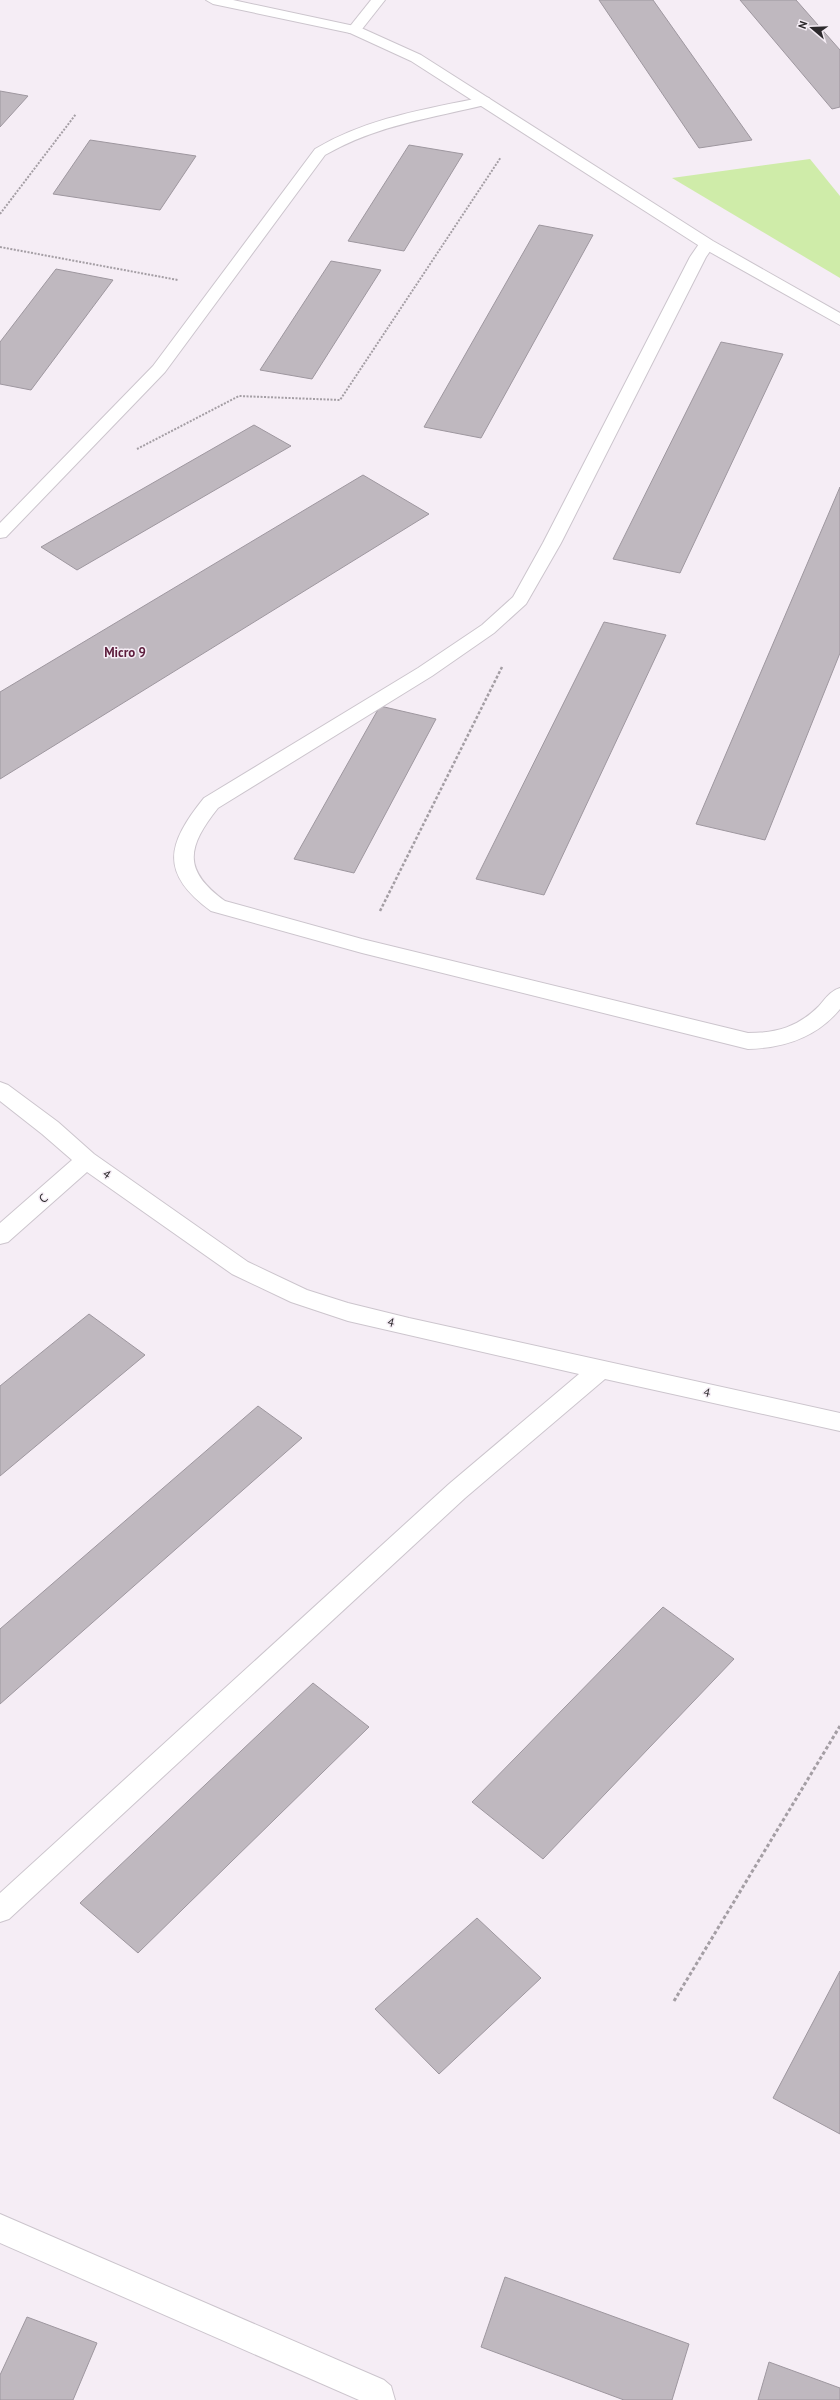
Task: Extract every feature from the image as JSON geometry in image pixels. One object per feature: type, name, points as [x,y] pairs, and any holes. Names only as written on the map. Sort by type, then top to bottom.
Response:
[{"type":"street","points":[[213,0],[354,30],[416,58],[707,244],[840,320]]},
{"type":"street","points":[[354,30],[378,0]]},
{"type":"street","points":[[0,532],[140,390],[219,288],[320,152],[338,141],[373,127],[484,101]]},
{"type":"street","points":[[707,244],[698,257],[552,543],[520,600],[488,630],[424,672],[211,803],[196,820],[188,833],[184,849],[184,868],[190,883],[203,897],[218,906],[362,946],[748,1041],[779,1040],[798,1034],[815,1024],[840,995]]},
{"type":"street","name":"4","points":[[0,1090],[50,1128],[86,1160],[240,1268],[299,1296],[348,1312],[416,1328],[602,1368],[840,1422]]},
{"type":"street","name":"C","points":[[0,1236],[86,1160]]},
{"type":"street","points":[[0,1910],[457,1491],[602,1368]]},
{"type":"street","points":[[0,2228],[372,2391],[380,2397],[380,2400]]},
{"type":"path","points":[[0,214],[76,114]]},
{"type":"path","points":[[136,450],[239,396],[340,400],[521,126]]},
{"type":"path","points":[[0,247],[219,288]]},
{"type":"path","points":[[674,2001],[840,1726]]},
{"type":"green space","points":[[810,159],[840,196],[840,278],[672,178]]},
{"type":"building","points":[[599,0],[653,0],[752,140],[699,148]]},
{"type":"building","points":[[740,0],[796,0],[840,50],[840,107],[832,109]]},
{"type":"building","points":[[0,91],[28,96],[0,127]]},
{"type":"building","points":[[90,140],[196,156],[160,210],[53,194]]},
{"type":"building","points":[[409,145],[463,154],[404,251],[348,241]]},
{"type":"building","points":[[539,225],[593,235],[481,438],[424,427]]},
{"type":"building","points":[[331,261],[381,270],[312,379],[260,370]]},
{"type":"building","points":[[56,269],[113,280],[31,390],[0,384],[0,342]]},
{"type":"building","points":[[721,342],[783,354],[680,573],[613,559]]},
{"type":"building","points":[[254,425],[291,446],[77,570],[41,547]]},
{"type":"building","points":[[363,475],[429,514],[0,779],[0,692]]},
{"type":"building","points":[[840,487],[840,653],[765,840],[696,824]]},
{"type":"building","points":[[604,622],[666,635],[544,895],[476,879]]},
{"type":"building","points":[[380,706],[436,719],[354,873],[294,859]]},
{"type":"building","points":[[89,1314],[145,1355],[0,1476],[0,1386]]},
{"type":"building","points":[[258,1406],[302,1438],[0,1704],[0,1629]]},
{"type":"building","points":[[663,1607],[734,1659],[543,1859],[472,1802]]},
{"type":"building","points":[[313,1683],[369,1727],[138,1953],[80,1903]]},
{"type":"building","points":[[477,1918],[541,1978],[439,2074],[375,2009]]},
{"type":"building","points":[[840,1971],[840,2134],[773,2098]]},
{"type":"building","points":[[505,2277],[689,2344],[672,2400],[624,2400],[481,2347]]},
{"type":"building","points":[[27,2317],[97,2343],[73,2400],[0,2400],[0,2375]]},
{"type":"building","points":[[769,2362],[840,2388],[840,2400],[758,2400]]},
{"type":"district","name":"Micro 9","points":[[125,652]]}]
